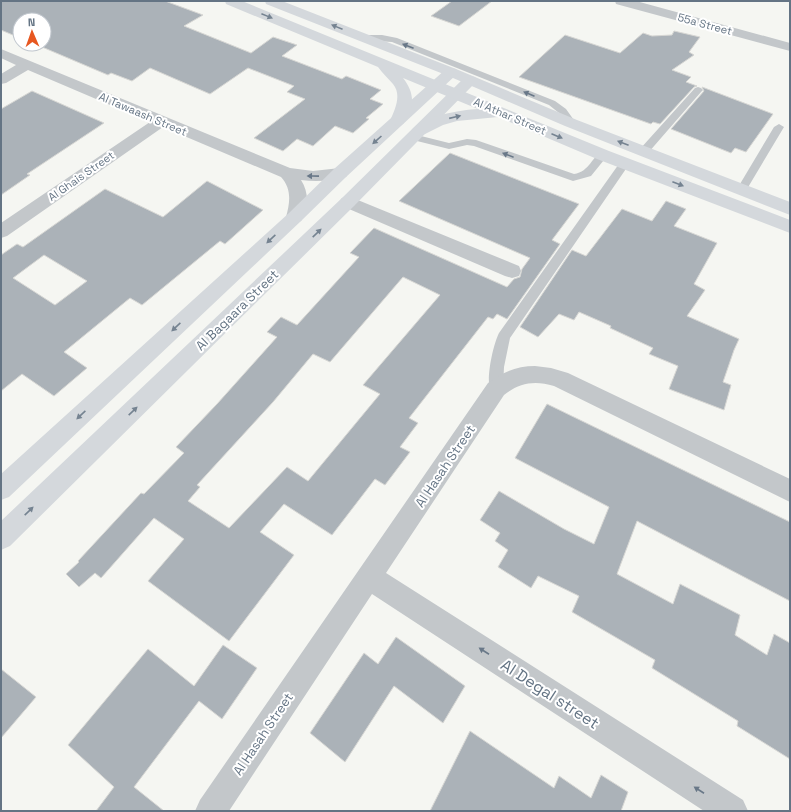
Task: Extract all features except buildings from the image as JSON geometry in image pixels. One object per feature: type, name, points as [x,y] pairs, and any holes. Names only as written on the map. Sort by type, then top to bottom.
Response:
[{"type":"main road","name":"Al Athar Street","points":[[230,1],[378,61],[439,77],[475,82],[571,123],[790,209]]},
{"type":"main road","name":"Al Athar Street","points":[[271,1],[364,38],[439,77],[461,96],[625,164],[786,227]]},
{"type":"main road","points":[[378,61],[400,82],[404,89],[406,97],[398,121]]},
{"type":"main road","points":[[1,489],[340,173],[398,121],[439,77]]},
{"type":"main road","name":"Al Bagaara Street","points":[[1,538],[348,202],[416,134],[461,96],[466,88],[475,82]]},
{"type":"main road","points":[[416,134],[428,126],[457,116],[503,113]]},
{"type":"street","name":"55a Street","points":[[621,1],[790,47]]},
{"type":"street","name":"Al Tawaash Street","points":[[1,53],[27,66],[287,173],[313,176],[340,173]]},
{"type":"street","points":[[1,80],[27,66]]},
{"type":"street","name":"Al Ghais Street","points":[[1,232],[161,121]]},
{"type":"street","points":[[287,173],[292,178],[298,192],[298,207],[295,216]]},
{"type":"street","points":[[348,202],[512,271]]},
{"type":"street","name":"Al Hasah Street","points":[[211,811],[496,389],[511,378],[520,375],[534,374],[550,376],[790,491]]},
{"type":"street","name":"Al Degal street","points":[[369,577],[732,811]]},
{"type":"lane","name":"Al Athar Street","points":[[364,38],[394,40],[494,79],[552,103],[563,111],[571,123]]},
{"type":"lane","points":[[644,151],[698,90]]},
{"type":"lane","points":[[742,189],[779,127]]},
{"type":"lane","points":[[416,134],[449,146],[467,142],[476,143],[573,178],[584,177],[591,172],[603,155]]},
{"type":"lane","points":[[496,389],[497,367],[504,337],[625,164]]}]
